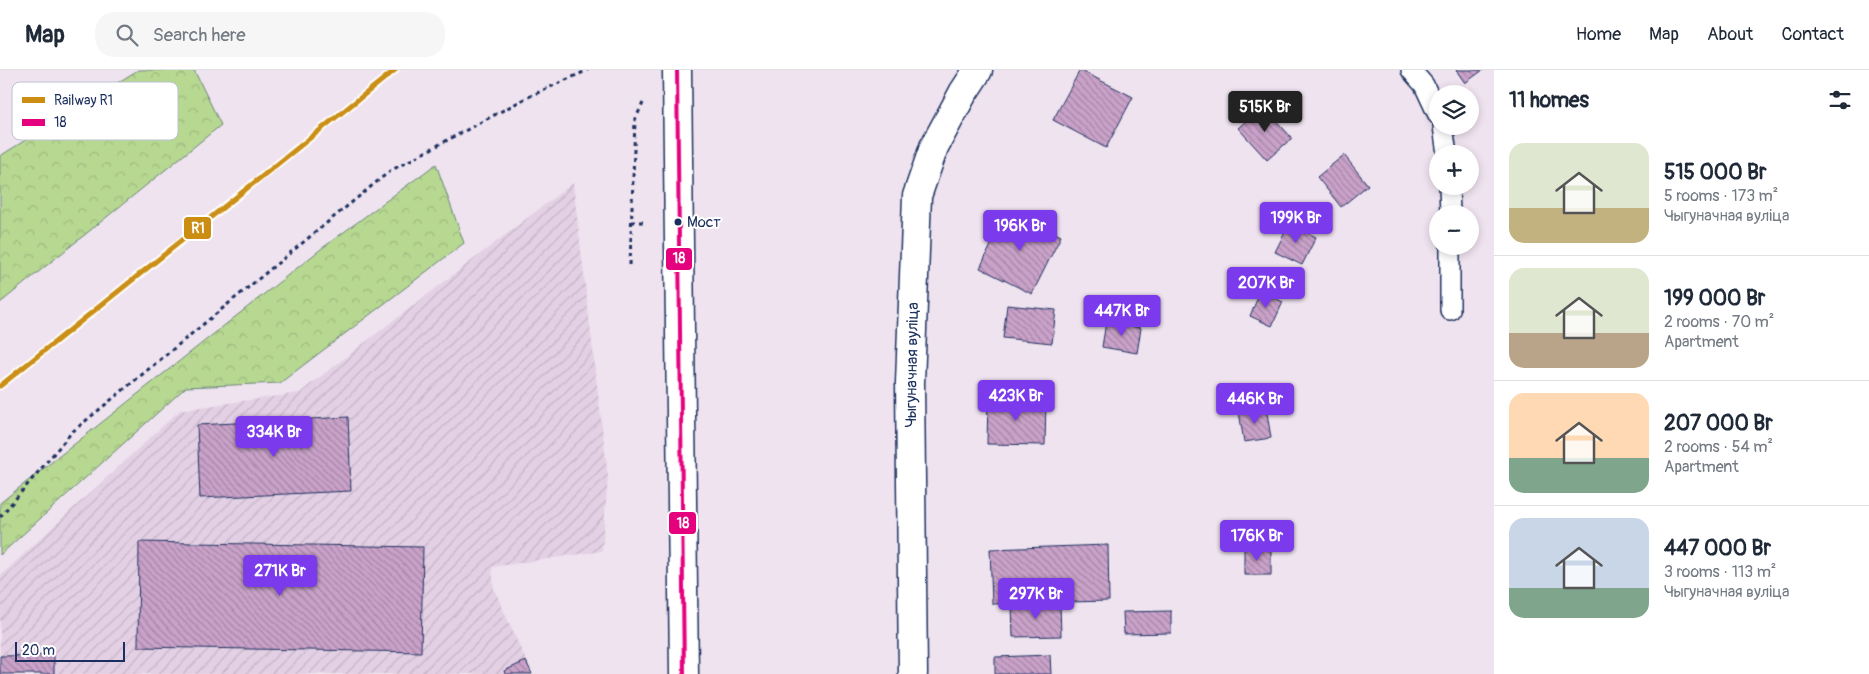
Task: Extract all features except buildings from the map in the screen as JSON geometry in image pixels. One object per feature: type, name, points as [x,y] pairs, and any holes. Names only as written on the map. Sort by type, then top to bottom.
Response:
[{"type":"street","points":[[678,70],[678,231],[684,674]]},
{"type":"street","name":"Чыгуначная вуліца","points":[[912,674],[910,383],[916,196],[934,147],[963,92],[978,70]]},
{"type":"lane","points":[[1411,70],[1424,85],[1429,96]]},
{"type":"lane","points":[[1450,255],[1450,310]]},
{"type":"path","points":[[0,516],[72,432],[390,171],[526,98],[588,70]]},
{"type":"path","points":[[630,266],[635,120],[644,102]]},
{"type":"shaded area","points":[[573,183],[608,477],[602,551],[492,567],[494,589],[532,674],[0,674],[0,576],[180,410],[299,393]]},
{"type":"green space","points":[[138,70],[194,70],[221,125],[0,303],[0,156],[26,140],[178,140],[178,82],[119,82]]},
{"type":"green space","points":[[436,164],[464,243],[280,383],[186,387],[0,555],[0,503],[321,249]]},
{"type":"rail line","name":"R1","points":[[0,386],[395,70]]},
{"type":"transit line","name":"18","points":[[677,70],[684,674]]},
{"type":"place","name":"Мост","points":[[678,222]]}]
